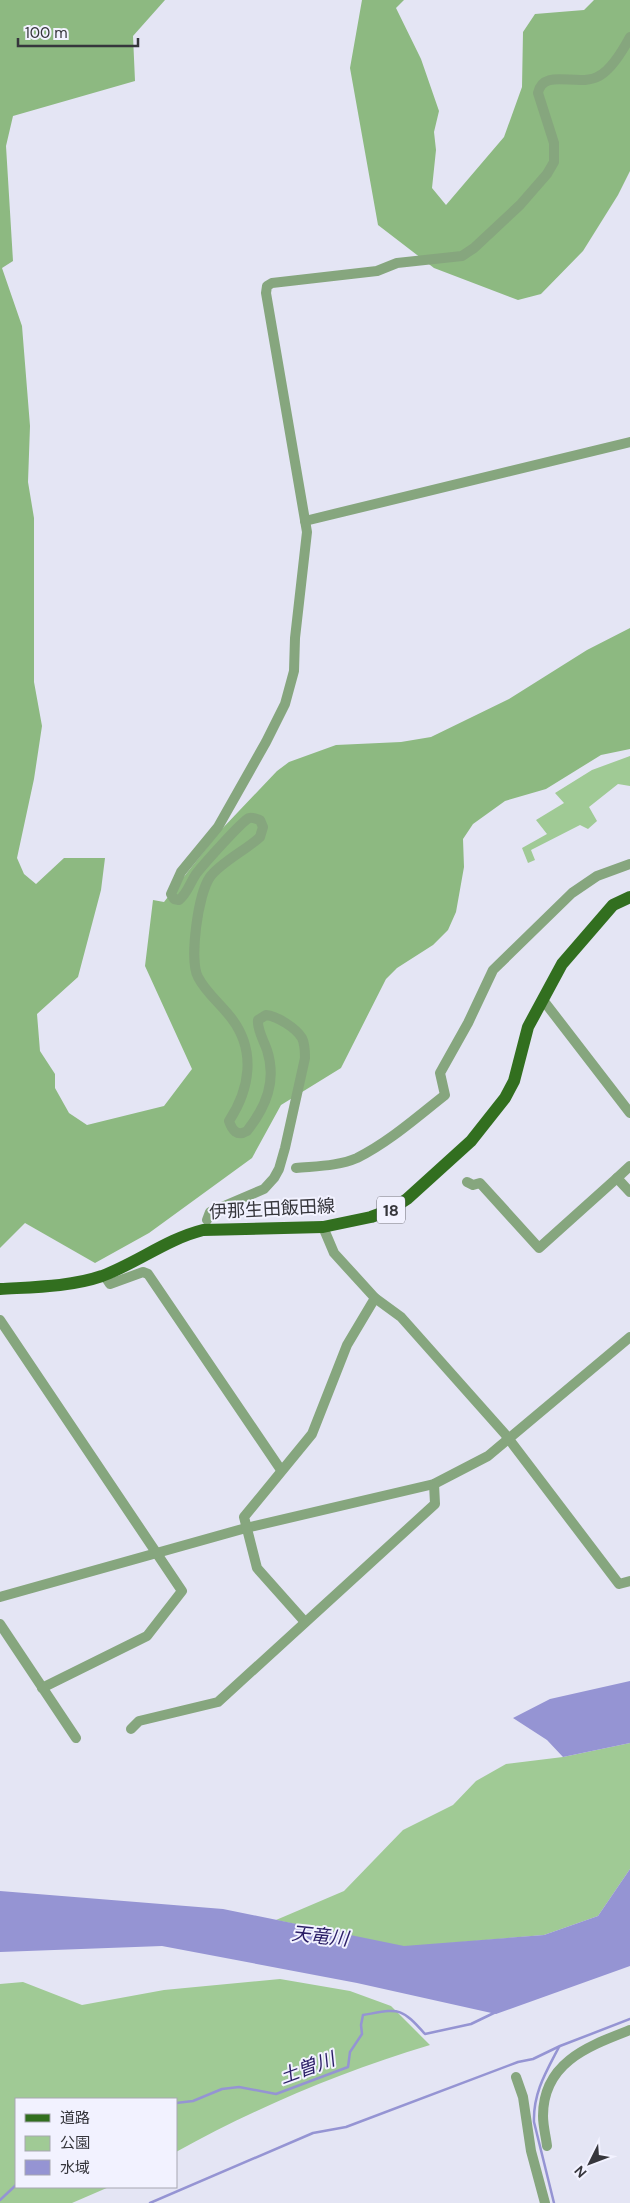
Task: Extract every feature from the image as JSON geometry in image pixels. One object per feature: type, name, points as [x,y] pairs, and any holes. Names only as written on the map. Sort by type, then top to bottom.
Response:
[{"type":"main road","name":"伊那生田飯田線","points":[[0,1290],[70,1283],[104,1275],[184,1235],[203,1230],[323,1227],[371,1217],[390,1210],[406,1199],[471,1141],[505,1098],[514,1081],[528,1027],[562,964],[613,905],[630,897]]},
{"type":"street","points":[[207,1220],[210,1212],[264,1189],[280,1169],[302,1078],[305,1045],[295,1030],[274,1015],[266,1015],[258,1020],[270,1061],[271,1087],[256,1119],[247,1131],[242,1134],[236,1133],[231,1129],[229,1121],[242,1097],[248,1054],[245,1040],[232,1019],[202,985],[196,974],[195,922],[210,877],[260,837],[263,827],[260,820],[253,817],[248,818],[235,830],[196,874],[184,896],[179,900],[174,899],[171,894],[181,872],[218,827],[285,704],[294,672],[295,638],[307,532],[267,286],[272,283],[377,271],[397,264],[462,256],[474,248],[520,205],[547,174],[554,162],[554,143],[538,93],[539,85],[544,80],[574,82],[600,76],[617,57],[630,37]]},
{"type":"street","points":[[306,520],[630,442]]},
{"type":"street","points":[[296,1168],[325,1166],[356,1158],[386,1140],[445,1095],[440,1073],[468,1023],[493,970],[572,893],[597,876],[630,864]]},
{"type":"street","points":[[543,1000],[628,1106]]},
{"type":"street","points":[[466,1182],[480,1184],[539,1248],[630,1166]]},
{"type":"street","points":[[617,1178],[630,1192]]},
{"type":"street","points":[[323,1227],[334,1253],[375,1298],[401,1317],[508,1440],[618,1584],[630,1581]]},
{"type":"street","points":[[104,1275],[110,1284],[143,1272],[148,1274],[281,1470]]},
{"type":"street","points":[[306,1622],[257,1568],[244,1517],[312,1434],[347,1345],[375,1298]]},
{"type":"street","points":[[0,1320],[182,1591],[147,1636],[42,1688]]},
{"type":"street","points":[[0,1598],[246,1528],[434,1484],[488,1456],[630,1337]]},
{"type":"street","points":[[130,1729],[139,1721],[218,1702],[435,1504],[434,1484]]},
{"type":"street","points":[[0,1624],[76,1738]]},
{"type":"street","points":[[548,2146],[543,2115],[546,2098],[558,2071],[580,2051],[630,2030]]},
{"type":"street","points":[[516,2077],[523,2097],[531,2151],[545,2203]]},
{"type":"green space","points":[[0,0],[165,0],[133,36],[135,81],[13,116],[6,146],[13,261],[2,268],[22,326],[30,426],[28,482],[34,518],[34,682],[42,726],[34,779],[17,858],[24,874],[36,884],[64,858],[105,858],[101,890],[78,977],[37,1014],[40,1051],[55,1074],[55,1088],[69,1113],[87,1125],[164,1106],[192,1069],[145,966],[153,900],[164,902],[220,831],[277,771],[289,762],[336,745],[401,742],[431,737],[509,699],[587,650],[630,628],[630,749],[601,755],[546,789],[505,801],[473,824],[463,839],[464,867],[456,912],[448,930],[433,945],[397,968],[386,979],[341,1068],[281,1105],[252,1158],[149,1233],[95,1263],[25,1223],[0,1248]]},
{"type":"green space","points":[[362,0],[404,0],[396,8],[421,59],[439,111],[434,132],[436,150],[432,188],[446,205],[504,137],[522,87],[523,32],[535,14],[584,10],[594,0],[630,0],[630,171],[618,195],[583,251],[541,294],[518,300],[434,268],[378,225],[350,68]]},
{"type":"green space","points":[[630,756],[630,786],[618,784],[589,807],[597,821],[588,829],[580,825],[531,850],[535,860],[528,863],[522,848],[547,834],[536,820],[564,803],[555,793],[592,770]]},
{"type":"green space","points":[[630,1743],[630,1869],[598,1916],[544,1935],[404,1947],[276,1920],[344,1891],[403,1830],[453,1805],[476,1781],[506,1764],[563,1757]]},
{"type":"green space","points":[[280,1979],[350,1991],[391,2006],[430,2045],[364,2067],[268,2105],[178,2151],[178,2098],[15,2098],[15,2188],[107,2188],[72,2203],[0,2203],[0,1984],[23,1982],[82,2005],[164,1990]]},
{"type":"water","points":[[630,1681],[630,1743],[563,1757],[547,1740],[513,1718],[550,1699]]},
{"type":"water","name":"天竜川","points":[[630,1869],[630,1966],[496,2014],[357,1983],[162,1946],[0,1952],[0,1891],[223,1909],[404,1946],[544,1935],[598,1916]]},
{"type":"waterway","name":"土曽川","points":[[178,2103],[193,2101],[222,2089],[239,2087],[276,2094],[348,2067],[350,2052],[362,2034],[363,2015],[384,2011],[398,2012],[410,2018],[425,2034],[471,2024],[498,2011]]},
{"type":"waterway","points":[[150,2203],[313,2133],[346,2127],[518,2062],[533,2059],[560,2046],[630,2019]]},
{"type":"waterway","points":[[554,2203],[534,2122],[534,2111],[541,2083],[559,2047]]},
{"type":"waterway","name":"土曽川","points":[[0,2200],[15,2186]]}]
